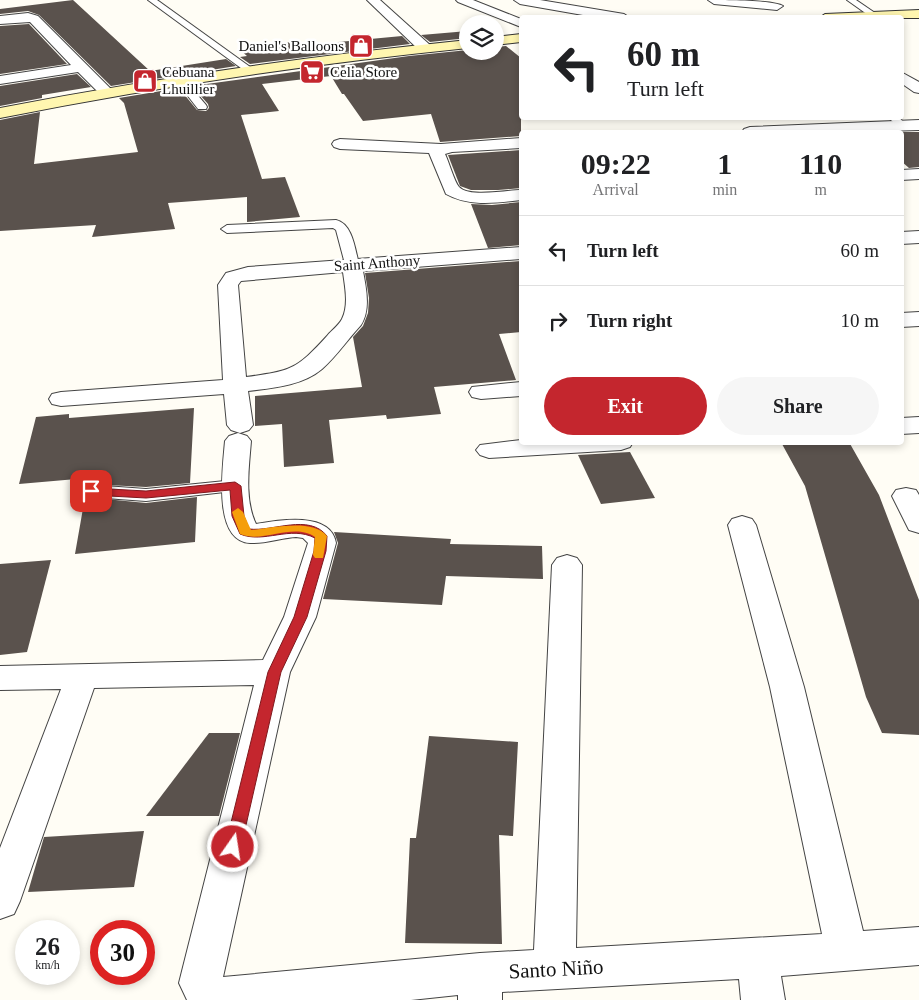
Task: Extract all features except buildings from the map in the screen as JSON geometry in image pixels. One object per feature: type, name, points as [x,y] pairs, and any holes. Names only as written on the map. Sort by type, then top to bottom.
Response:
[{"type":"main road","points":[[896,15],[919,14]]},
{"type":"main road","points":[[504,40],[519,38]]},
{"type":"main road","points":[[0,113],[248,69],[459,45]]},
{"type":"street","points":[[373,0],[425,48]]},
{"type":"street","points":[[462,0],[519,22]]},
{"type":"street","points":[[520,0],[607,15]]},
{"type":"street","points":[[714,0],[778,6]]},
{"type":"street","points":[[0,20],[28,17],[34,19],[106,93]]},
{"type":"street","points":[[28,34],[46,32]]},
{"type":"street","points":[[47,55],[66,52]]},
{"type":"street","points":[[0,80],[82,68]]},
{"type":"street","points":[[904,78],[919,89]]},
{"type":"street","points":[[777,130],[898,121],[919,124]]},
{"type":"street","points":[[340,144],[441,149],[519,143]]},
{"type":"street","points":[[441,149],[437,154],[452,190],[461,195],[480,197],[519,194]]},
{"type":"street","points":[[904,175],[919,174]]},
{"type":"street","points":[[904,238],[919,237]]},
{"type":"street","name":"Saint Anthony","points":[[235,386],[228,285],[233,276],[352,264],[519,253]]},
{"type":"street","points":[[61,399],[235,386],[282,379],[300,373],[314,364],[353,320],[357,299],[352,264]]},
{"type":"street","points":[[904,320],[919,319]]},
{"type":"street","points":[[0,678],[274,672],[300,617],[320,551],[321,536],[300,528],[250,534],[244,531],[238,516],[235,486],[239,433],[235,386]]},
{"type":"street","points":[[481,392],[519,389]]},
{"type":"street","points":[[904,426],[919,424]]},
{"type":"street","points":[[488,450],[571,445]]},
{"type":"street","points":[[906,496],[919,524]]},
{"type":"street","points":[[742,525],[787,687],[848,951]]},
{"type":"street","points":[[554,969],[566,566]]},
{"type":"street","name":"Santo Niño","points":[[274,672],[200,983],[208,993],[220,998],[480,987],[554,969],[757,958],[919,946]]},
{"type":"street","points":[[0,901],[82,676]]},
{"type":"street","points":[[757,958],[763,1000]]},
{"type":"lane","points":[[152,0],[248,69]]},
{"type":"lane","points":[[851,0],[873,15]]},
{"type":"lane","points":[[180,80],[202,107]]},
{"type":"lane","points":[[227,229],[336,224],[342,229],[352,264]]},
{"type":"lane","points":[[91,491],[146,495],[235,486]]},
{"type":"slow traffic","points":[[238,512],[244,531],[250,534],[300,528],[315,532],[321,536],[322,543],[319,555]]},
{"type":"place","name":"Daniel's Balloons","points":[[361,46]]},
{"type":"place","name":"Celia Store","points":[[312,72]]},
{"type":"place","name":"Cebuana Lhuillier","points":[[145,81]]},
{"type":"route","points":[[91,491],[146,495],[235,486],[238,516],[244,531],[250,534],[300,528],[315,532],[321,536],[322,543],[307,597],[300,617],[274,672],[233,847]]}]
